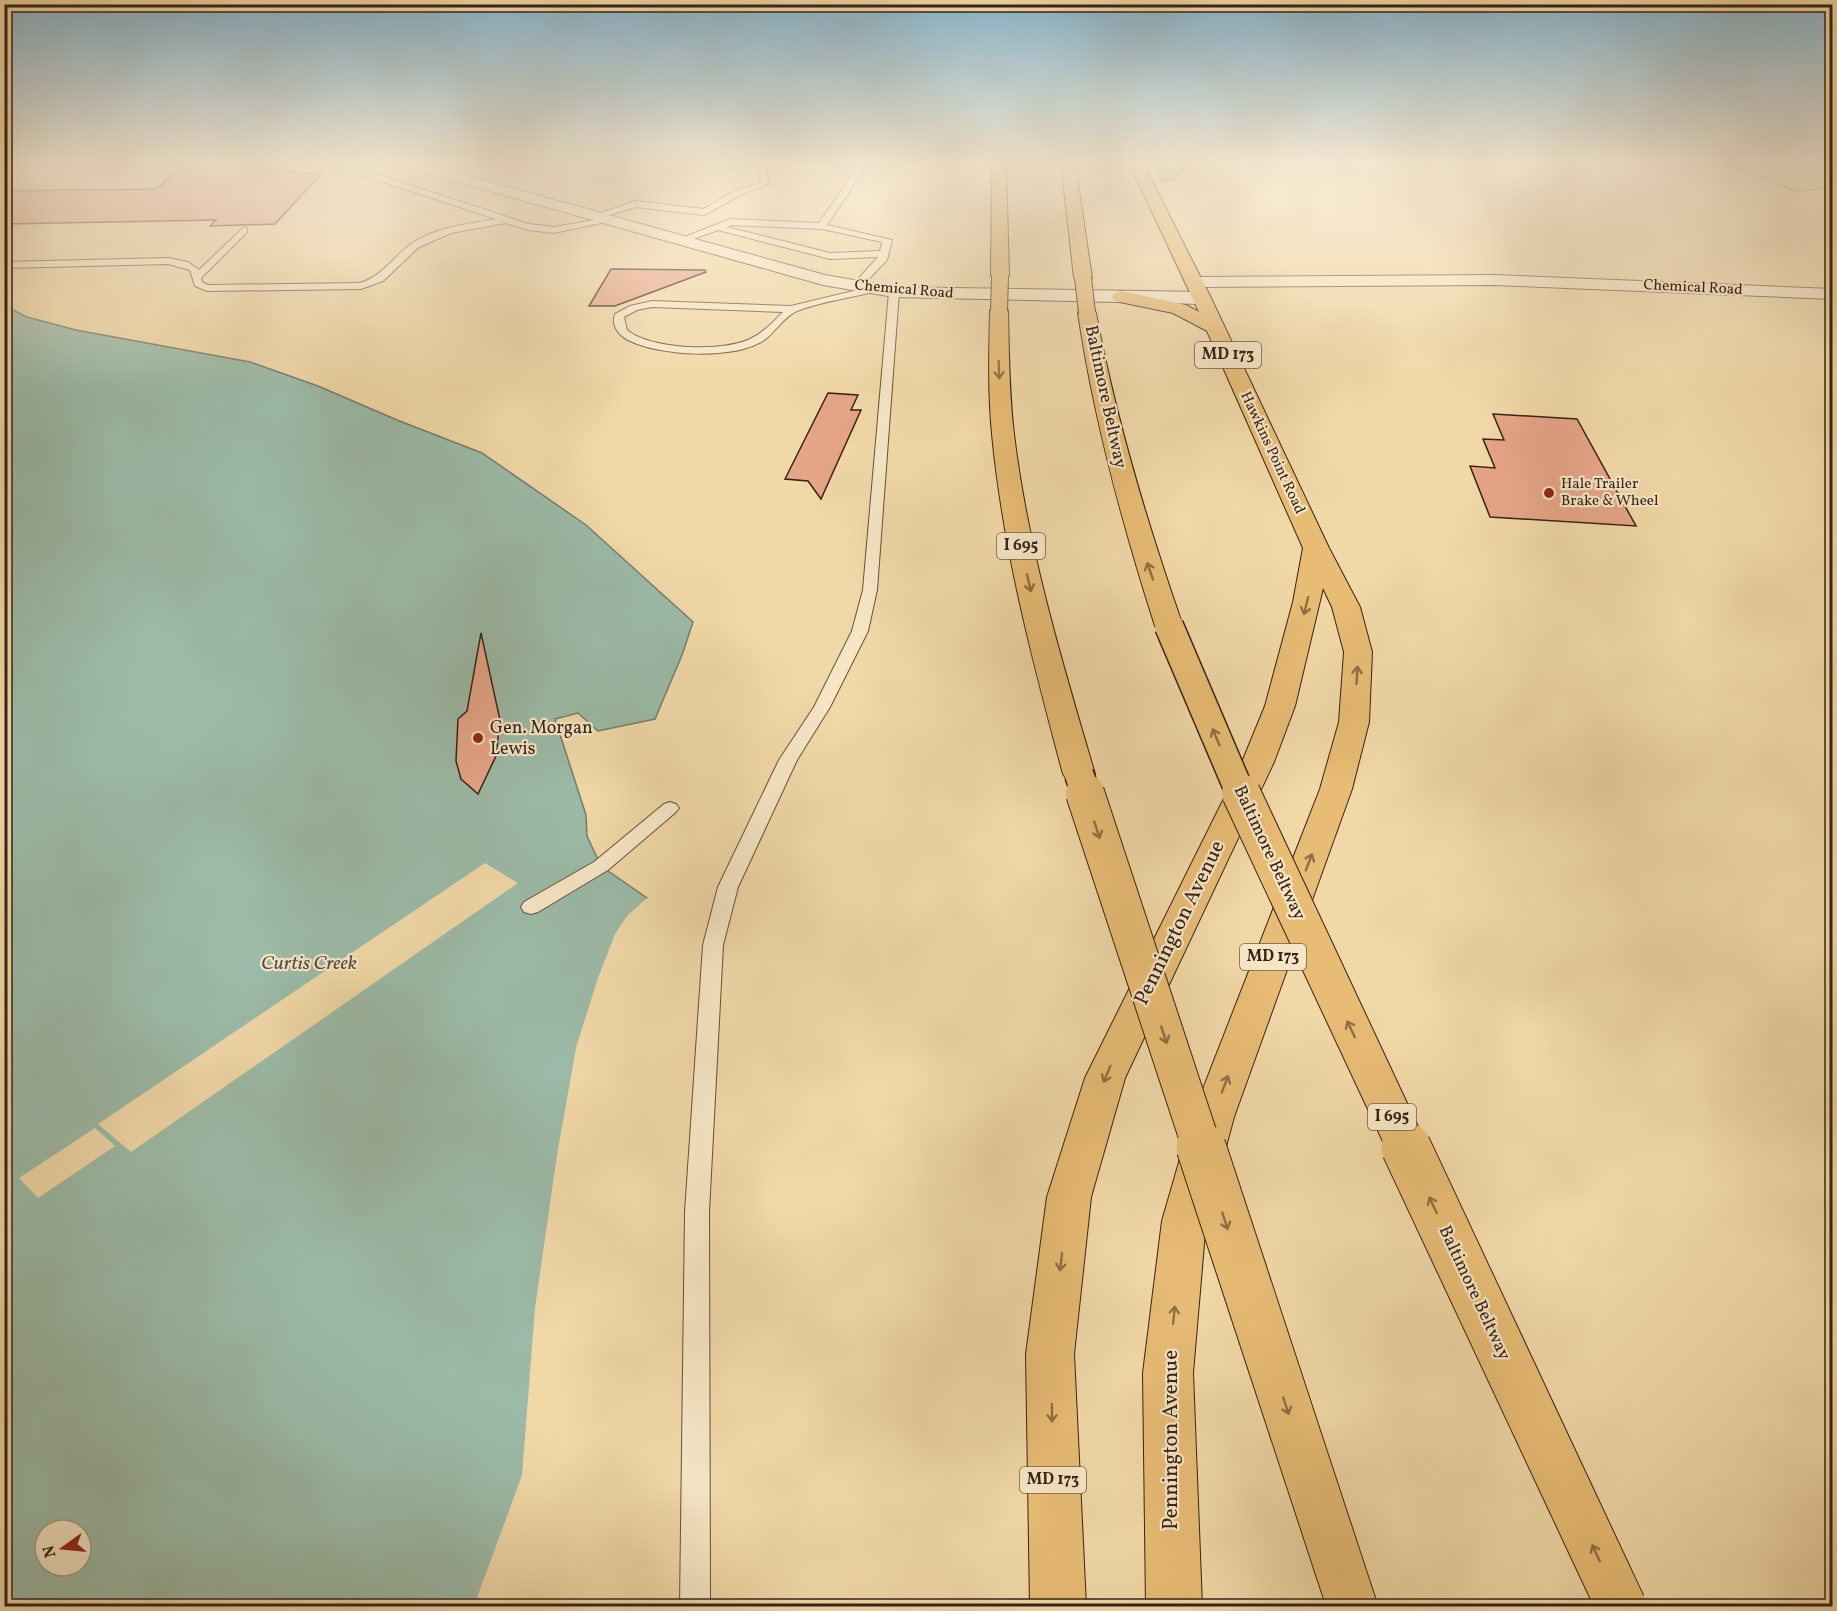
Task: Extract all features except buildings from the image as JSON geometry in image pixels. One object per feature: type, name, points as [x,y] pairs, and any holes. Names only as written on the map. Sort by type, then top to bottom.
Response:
[{"type":"main road","name":"I 695","points":[[1000,238],[999,370],[1005,448],[1020,543],[1041,635],[1079,774],[1352,1606]]},
{"type":"main road","name":"Baltimore Beltway","points":[[1078,238],[1096,371],[1113,447],[1140,541],[1169,626],[1232,774],[1620,1606]]},
{"type":"main road","name":"Hawkins Point Road","points":[[1173,238],[1316,548]]},
{"type":"main road","points":[[1121,297],[1179,309],[1215,327]]},
{"type":"main road","name":"Pennington Avenue","points":[[1058,1606],[1050,1354],[1069,1197],[1105,1078],[1258,762],[1280,705],[1307,602],[1316,548]]},
{"type":"main road","name":"Pennington Avenue","points":[[1174,1606],[1168,1373],[1184,1221],[1213,1117],[1336,789],[1354,722],[1358,652],[1346,607],[1316,548]]},
{"type":"street","name":"Chemical Road","points":[[675,238],[823,280],[884,290],[1121,297],[1198,290],[1494,280],[1833,294]]},
{"type":"lane","points":[[197,277],[236,238]]},
{"type":"lane","points":[[4,265],[168,261],[184,264],[194,269],[198,284],[207,288],[361,286],[383,279],[397,262],[417,244],[431,238]]},
{"type":"lane","points":[[682,240],[687,238]]},
{"type":"lane","points":[[761,238],[830,256],[884,254]]},
{"type":"lane","points":[[856,287],[882,260],[887,240],[879,238]]},
{"type":"lane","points":[[695,1606],[697,1212],[713,945],[728,887],[788,760],[822,707],[860,631],[870,590],[884,290],[791,309],[652,304],[634,308],[619,316],[619,326],[627,336],[660,348],[708,349],[748,344],[768,333],[791,309]]},
{"type":"lane","points":[[531,907],[601,866],[670,808]]},
{"type":"water","name":"Curtis Creek","points":[[5,309],[76,330],[250,362],[318,386],[482,453],[586,525],[693,622],[655,719],[598,731],[578,713],[555,719],[586,815],[587,836],[601,866],[647,898],[632,935],[598,1068],[517,1606],[5,1606]]},
{"type":"pier","points":[[485,863],[518,883],[131,1152],[98,1124]]},
{"type":"pier","points":[[647,898],[650,898],[635,936],[601,1069],[572,1352],[520,1606],[474,1606],[522,1475],[535,1308],[557,1155],[576,1048],[598,978],[615,934],[627,916]]},
{"type":"pier","points":[[95,1128],[115,1146],[38,1198],[19,1178]]},
{"type":"place","name":"Hale Trailer Brake & Wheel","points":[[1549,493]]},
{"type":"place","name":"Gen. Morgan Lewis","points":[[478,738]]}]
